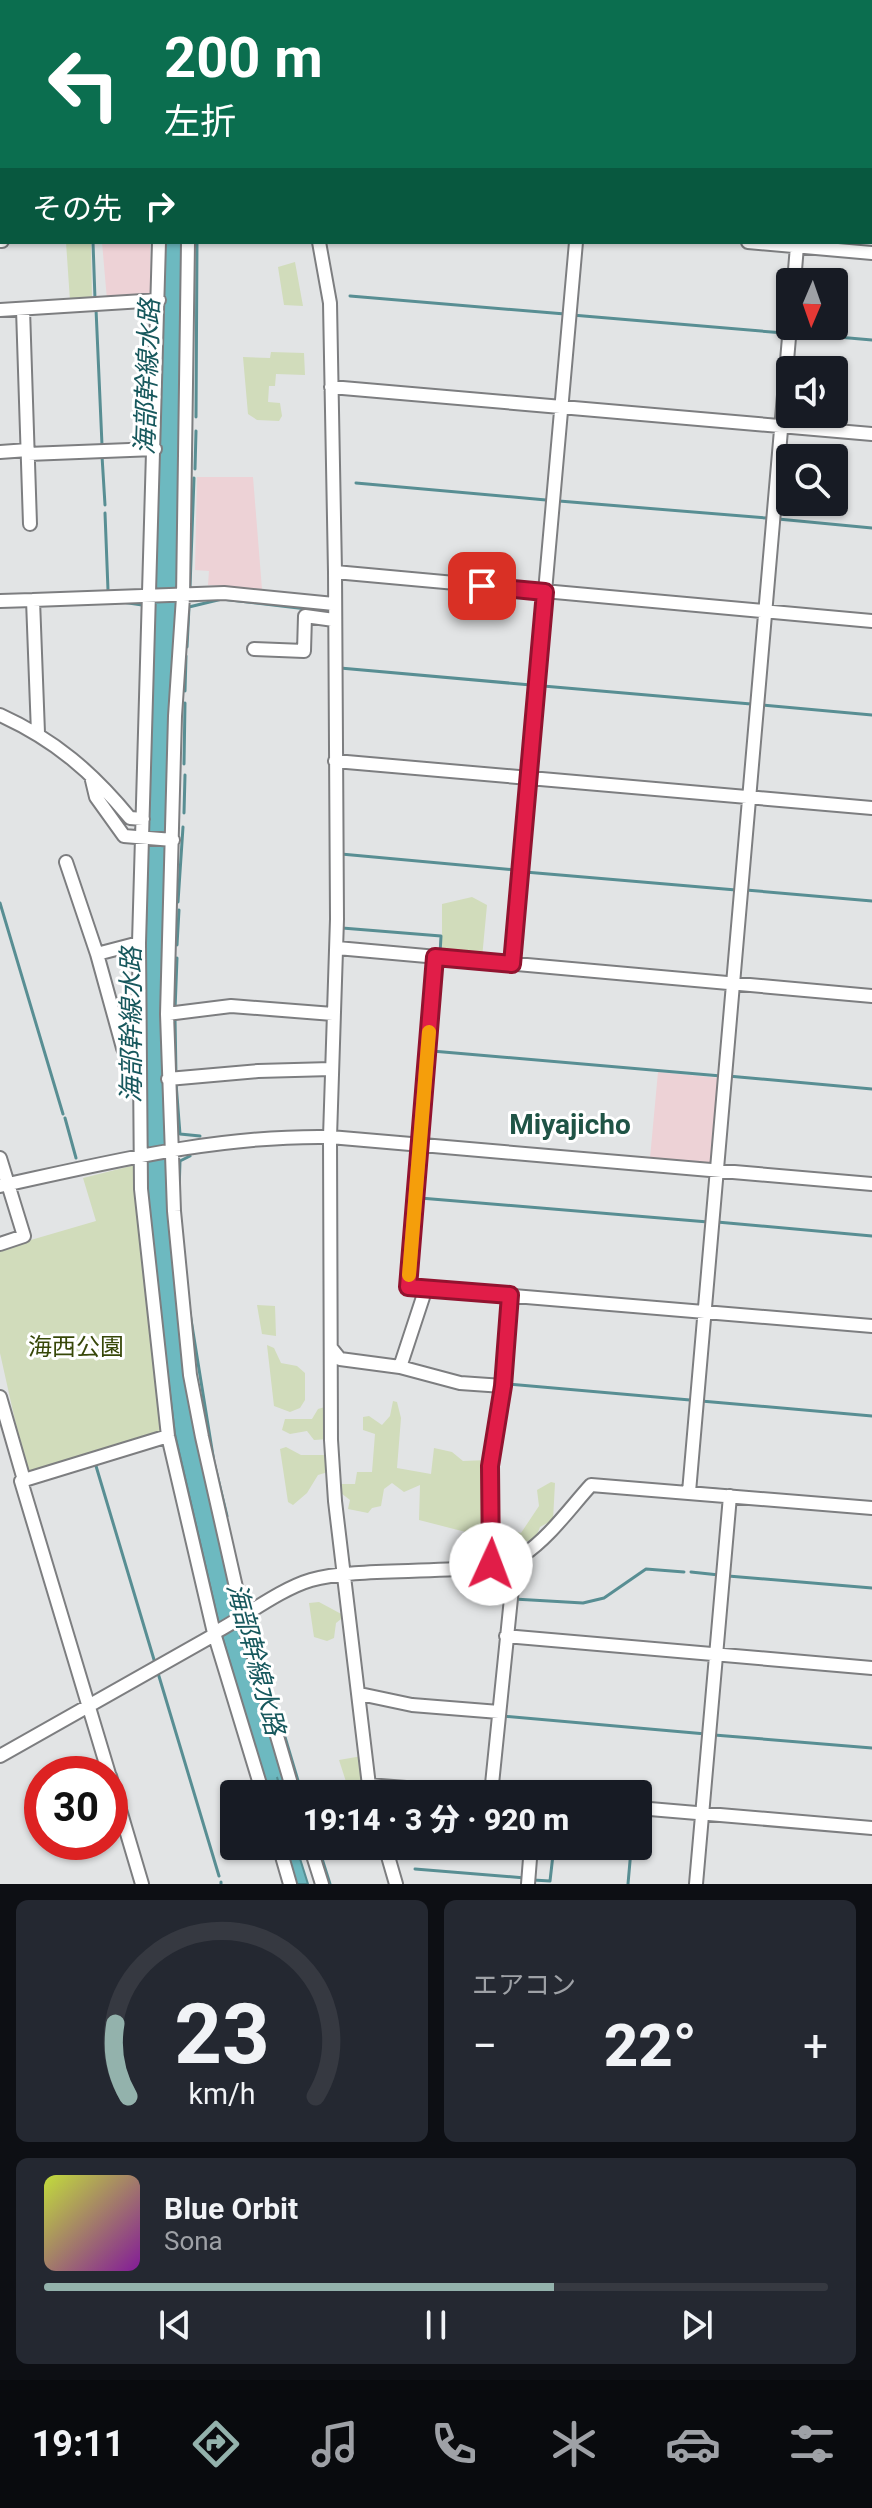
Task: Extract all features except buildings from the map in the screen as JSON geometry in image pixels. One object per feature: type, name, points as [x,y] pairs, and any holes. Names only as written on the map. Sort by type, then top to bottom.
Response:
[{"type":"street","points":[[159,244],[137,1078],[145,1252],[168,1436],[216,1633],[259,1780]]},
{"type":"street","points":[[188,244],[183,597],[175,716],[167,1014],[170,1149],[190,1375],[242,1618],[290,1780]]},
{"type":"street","points":[[319,244],[330,303],[335,572],[337,948],[330,1137],[336,1354],[332,1371],[335,1501],[346,1573],[368,1780]]},
{"type":"street","points":[[512,964],[576,244]]},
{"type":"street","points":[[772,244],[872,253]]},
{"type":"street","points":[[795,268],[797,246]]},
{"type":"street","points":[[0,310],[159,300]]},
{"type":"street","points":[[23,309],[30,524]]},
{"type":"street","points":[[331,387],[776,426]]},
{"type":"street","points":[[689,1492],[781,428]]},
{"type":"street","points":[[804,428],[872,434]]},
{"type":"street","points":[[0,452],[155,449]]},
{"type":"street","points":[[335,572],[872,621]]},
{"type":"street","points":[[0,601],[150,595],[183,597],[224,593],[334,604]]},
{"type":"street","points":[[33,600],[38,733]]},
{"type":"street","points":[[254,649],[304,651],[305,616],[334,620]]},
{"type":"street","points":[[0,715],[38,733],[90,773],[130,818],[143,819]]},
{"type":"street","points":[[335,761],[872,808]]},
{"type":"street","points":[[90,773],[96,797],[124,836],[142,869]]},
{"type":"street","points":[[124,836],[172,840]]},
{"type":"street","points":[[66,862],[97,954],[123,1048],[137,1078]]},
{"type":"street","points":[[97,954],[139,943]]},
{"type":"street","points":[[337,948],[872,996]]},
{"type":"street","points":[[435,957],[408,1287],[872,1326]]},
{"type":"street","points":[[167,1014],[231,1006],[333,1014]]},
{"type":"street","points":[[168,1079],[258,1071],[331,1069]]},
{"type":"street","points":[[4,1186],[170,1149],[276,1136],[330,1137],[872,1184]]},
{"type":"street","points":[[0,1158],[4,1186],[24,1236],[0,1244]]},
{"type":"street","points":[[400,1367],[426,1288]]},
{"type":"street","points":[[491,1564],[490,1466],[503,1386],[510,1295]]},
{"type":"street","points":[[336,1354],[460,1383],[503,1386]]},
{"type":"street","points":[[0,1397],[24,1480]]},
{"type":"street","points":[[104,1756],[21,1481],[168,1436]]},
{"type":"street","points":[[0,1756],[308,1581],[346,1573],[491,1564],[515,1559],[536,1545],[591,1485],[872,1508]]},
{"type":"street","points":[[696,1884],[730,1496]]},
{"type":"street","points":[[492,1780],[515,1559]]},
{"type":"street","points":[[506,1636],[872,1668]]},
{"type":"street","points":[[360,1694],[412,1705],[499,1712]]},
{"type":"street","points":[[652,1809],[872,1828]]},
{"type":"street","points":[[128,1836],[142,1884]]},
{"type":"street","points":[[283,1860],[290,1884]]},
{"type":"street","points":[[314,1860],[322,1884]]},
{"type":"street","points":[[389,1860],[396,1884]]},
{"type":"street","points":[[530,1860],[528,1884],[535,1884]]},
{"type":"shaded area","points":[[102,244],[150,244],[151,299],[107,300]]},
{"type":"shaded area","points":[[197,477],[253,477],[262,589],[208,585],[209,571],[195,570]]},
{"type":"shaded area","points":[[658,1072],[719,1078],[712,1163],[650,1158]]},
{"type":"green space","points":[[66,244],[91,244],[92,300],[70,301]]},
{"type":"green space","points":[[295,262],[303,306],[284,305],[278,267]]},
{"type":"green space","points":[[271,352],[304,353],[305,375],[276,374],[275,386],[269,386],[268,402],[280,403],[282,416],[279,421],[257,420],[248,414],[243,357],[270,358]]},
{"type":"green space","points":[[472,897],[487,905],[482,958],[442,954],[442,904]]},
{"type":"green space","name":"海西公園","points":[[135,1165],[150,1327],[164,1430],[31,1473],[26,1470],[0,1353],[0,1249],[96,1221],[83,1178]]},
{"type":"green space","points":[[257,1305],[275,1306],[276,1336],[262,1334]]},
{"type":"green space","points":[[267,1345],[274,1348],[281,1363],[297,1366],[305,1373],[305,1400],[300,1408],[290,1412],[274,1406]]},
{"type":"green space","points":[[393,1401],[397,1402],[401,1418],[397,1468],[431,1474],[434,1448],[452,1452],[463,1461],[488,1460],[489,1538],[419,1520],[420,1485],[404,1492],[392,1483],[384,1489],[381,1506],[372,1508],[368,1513],[348,1509],[350,1500],[337,1490],[339,1484],[355,1484],[357,1472],[372,1472],[375,1434],[363,1430],[363,1417],[369,1416],[382,1425],[390,1416]]},
{"type":"green space","points":[[325,1407],[329,1439],[314,1440],[307,1431],[290,1434],[282,1430],[285,1419],[312,1419],[318,1409]]},
{"type":"green space","points":[[286,1447],[301,1455],[326,1455],[328,1472],[318,1475],[307,1493],[293,1505],[288,1502],[280,1449]]},
{"type":"green space","points":[[555,1483],[553,1520],[540,1527],[535,1540],[510,1544],[495,1541],[497,1526],[521,1533],[539,1506],[537,1490]]},
{"type":"green space","points":[[319,1602],[345,1616],[336,1623],[334,1638],[327,1641],[314,1637],[309,1603]]},
{"type":"green space","points":[[362,1756],[360,1764],[364,1780],[345,1780],[339,1760]]},
{"type":"water","name":"海部幹線水路","points":[[164,244],[185,244],[164,1040],[187,1371],[289,1780],[278,1780],[277,1777],[278,1780],[265,1780],[220,1629],[175,1434],[149,1221],[143,1041]]},
{"type":"water","points":[[289,1860],[300,1860],[308,1884],[296,1884]]},
{"type":"waterway","points":[[93,244],[95,299]]},
{"type":"waterway","points":[[196,417],[197,244]]},
{"type":"waterway","points":[[350,296],[565,314]]},
{"type":"waterway","points":[[96,309],[102,445]]},
{"type":"waterway","points":[[572,315],[776,332]]},
{"type":"waterway","points":[[848,338],[872,340]]},
{"type":"waterway","points":[[195,469],[196,431]]},
{"type":"waterway","points":[[102,456],[105,505]]},
{"type":"waterway","points":[[190,587],[194,478]]},
{"type":"waterway","points":[[356,483],[546,500]]},
{"type":"waterway","points":[[559,501],[766,518]]},
{"type":"waterway","points":[[105,513],[108,590]]},
{"type":"waterway","points":[[778,519],[872,528]]},
{"type":"waterway","points":[[187,647],[189,607],[222,599],[332,612]]},
{"type":"waterway","points":[[122,602],[142,605]]},
{"type":"waterway","points":[[185,691],[186,656]]},
{"type":"waterway","points":[[340,668],[531,685]]},
{"type":"waterway","points":[[543,686],[751,704]]},
{"type":"waterway","points":[[184,764],[185,703]]},
{"type":"waterway","points":[[762,705],[872,715]]},
{"type":"waterway","points":[[184,813],[185,775]]},
{"type":"waterway","points":[[178,902],[183,827]]},
{"type":"waterway","points":[[341,854],[516,870]]},
{"type":"waterway","points":[[525,872],[736,890]]},
{"type":"waterway","points":[[746,890],[872,901]]},
{"type":"waterway","points":[[0,903],[63,1114]]},
{"type":"waterway","points":[[177,945],[179,910]]},
{"type":"waterway","points":[[342,928],[441,936],[440,954]]},
{"type":"waterway","points":[[175,1010],[177,958]]},
{"type":"waterway","points":[[175,1018],[176,1076]]},
{"type":"waterway","points":[[432,1051],[721,1076]]},
{"type":"waterway","points":[[728,1076],[872,1089]]},
{"type":"waterway","points":[[176,1083],[180,1134],[200,1136]]},
{"type":"waterway","points":[[65,1118],[76,1158]]},
{"type":"waterway","points":[[179,1192],[180,1161],[190,1156]]},
{"type":"waterway","points":[[420,1198],[708,1222]]},
{"type":"waterway","points":[[717,1222],[872,1236]]},
{"type":"waterway","points":[[189,1307],[214,1462],[227,1516]]},
{"type":"waterway","points":[[507,1384],[690,1400]]},
{"type":"waterway","points":[[701,1401],[872,1416]]},
{"type":"waterway","points":[[96,1466],[155,1663]]},
{"type":"waterway","points":[[698,1488],[726,1490]]},
{"type":"waterway","points":[[514,1599],[583,1603],[604,1598],[646,1569],[684,1572]]},
{"type":"waterway","points":[[691,1572],[719,1575]]},
{"type":"waterway","points":[[728,1576],[872,1588]]},
{"type":"waterway","name":"海部幹線水路","points":[[243,1590],[247,1604]]},
{"type":"waterway","name":"海部幹線水路","points":[[252,1625],[260,1651]]},
{"type":"waterway","name":"海部幹線水路","points":[[264,1664],[275,1703]]},
{"type":"waterway","points":[[158,1673],[219,1876]]},
{"type":"waterway","points":[[502,1716],[706,1734]]},
{"type":"waterway","name":"海部幹線水路","points":[[282,1727],[298,1780]]},
{"type":"waterway","points":[[714,1735],[872,1748]]},
{"type":"waterway","points":[[322,1860],[330,1884]]},
{"type":"waterway","points":[[533,1880],[550,1881],[552,1860]]},
{"type":"waterway","points":[[628,1884],[630,1860]]},
{"type":"waterway","points":[[415,1869],[525,1878]]},
{"type":"slow traffic","points":[[409,1275],[429,1032]]},
{"type":"district","name":"Miyajicho","points":[[570,1124]]},
{"type":"route","points":[[482,586],[545,592],[512,964],[435,957],[408,1287],[510,1295],[503,1386],[492,1438],[490,1466],[493,1500],[491,1564]]}]
